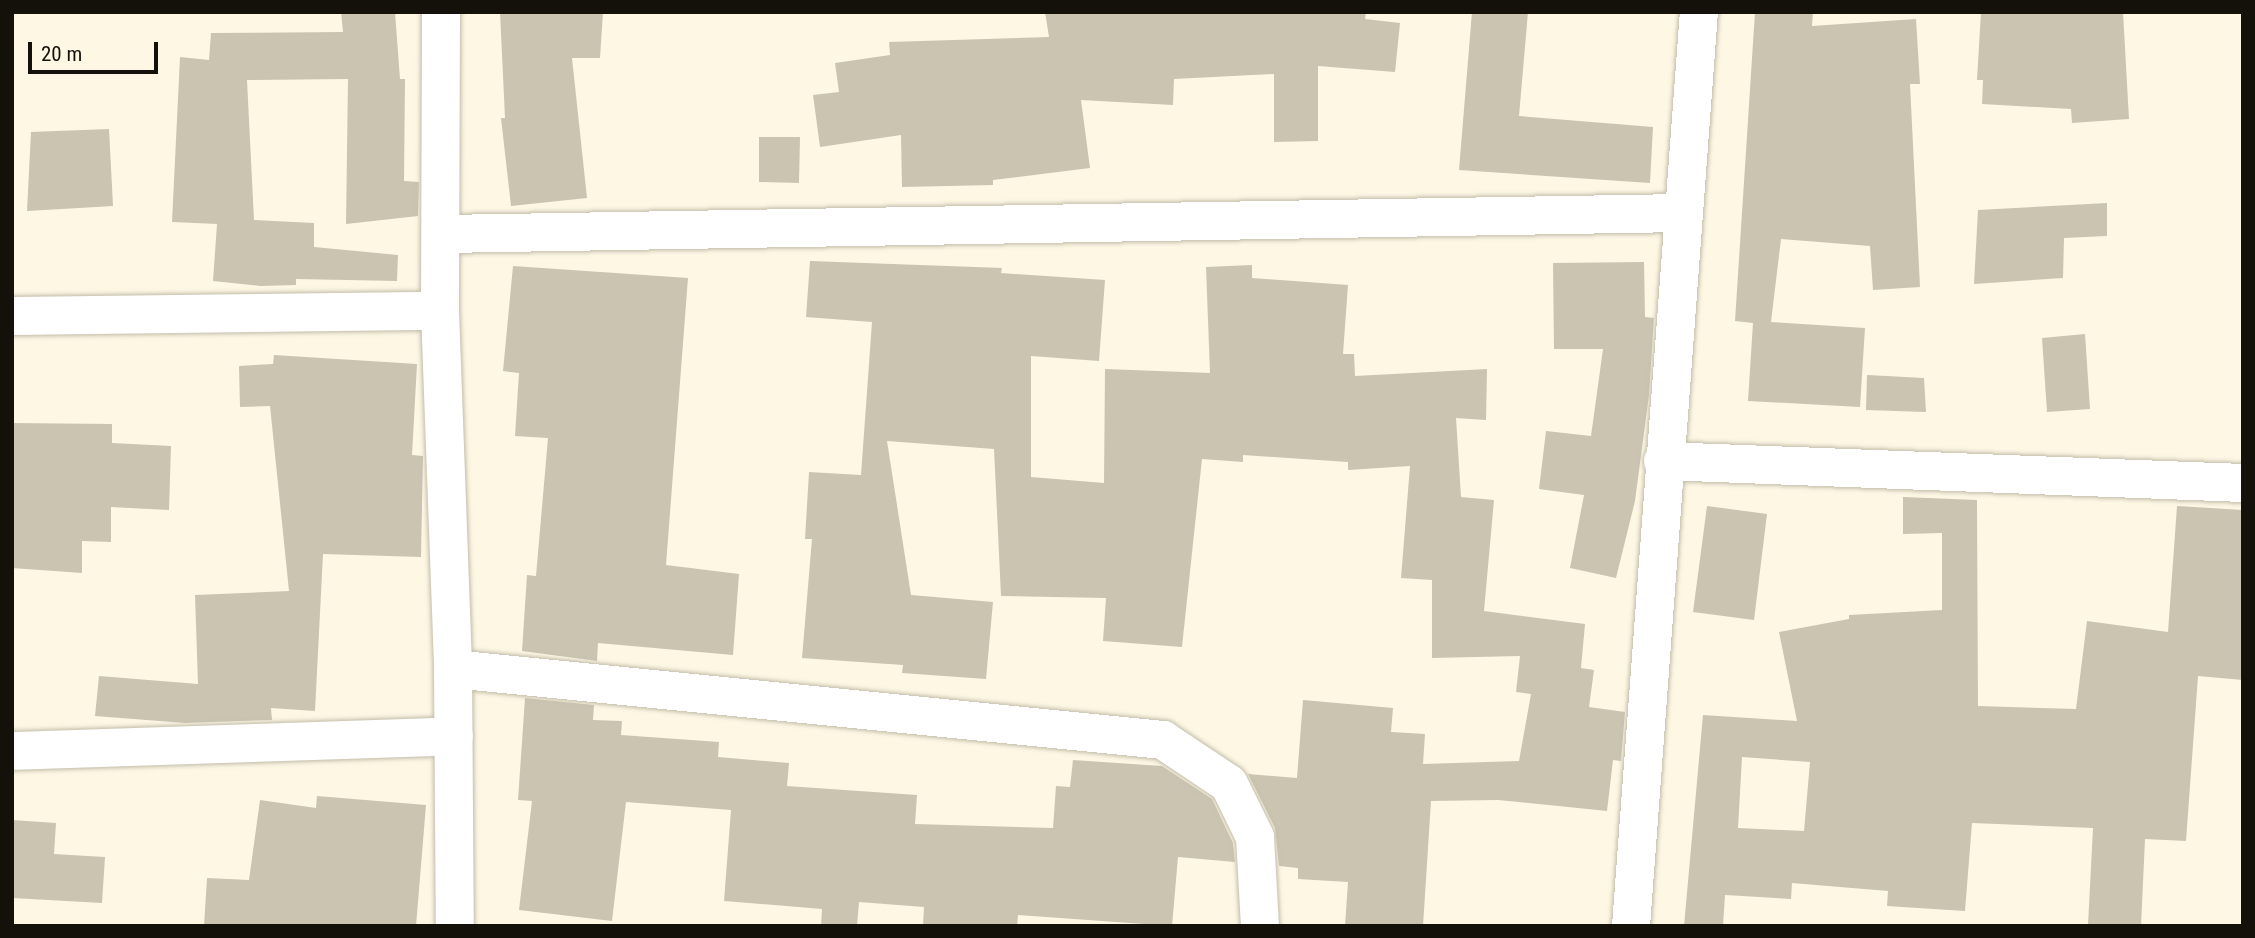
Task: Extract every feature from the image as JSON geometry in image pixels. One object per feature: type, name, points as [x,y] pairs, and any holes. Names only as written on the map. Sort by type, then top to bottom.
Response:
[{"type":"street","points":[[441,12],[443,234],[439,311],[453,669],[455,926]]},
{"type":"street","points":[[1631,926],[1663,461],[1699,12]]},
{"type":"street","points":[[443,234],[1684,213]]},
{"type":"street","points":[[12,316],[439,311]]},
{"type":"street","points":[[1663,461],[2243,483]]},
{"type":"street","points":[[453,669],[1163,740],[1229,784],[1255,837],[1260,926]]},
{"type":"street","points":[[12,751],[454,736]]},
{"type":"building","points":[[341,12],[395,12],[400,79],[405,79],[404,181],[419,182],[418,216],[346,224],[348,79],[247,80],[254,220],[314,223],[314,247],[398,255],[397,281],[296,279],[296,285],[261,286],[213,281],[217,224],[172,222],[180,57],[209,60],[211,33],[343,32]]},
{"type":"building","points":[[500,12],[603,12],[600,58],[572,58],[587,198],[511,206],[501,118],[505,118]]},
{"type":"building","points":[[1045,12],[1366,12],[1365,19],[1400,23],[1395,72],[1318,66],[1318,141],[1274,142],[1274,74],[1174,79],[1173,105],[1081,100],[1090,168],[993,180],[993,185],[902,187],[901,135],[820,147],[813,95],[839,92],[835,63],[890,55],[889,42],[1049,37]]},
{"type":"building","points":[[1472,12],[1528,12],[1519,116],[1653,127],[1650,183],[1459,170]]},
{"type":"building","points":[[1755,12],[1813,12],[1812,26],[1916,19],[1920,84],[1910,84],[1920,287],[1873,290],[1870,246],[1781,239],[1771,322],[1865,328],[1860,407],[1748,401],[1753,323],[1735,321]]},
{"type":"building","points":[[1981,12],[2123,12],[2129,119],[2072,123],[2071,109],[1982,104],[1983,80],[1977,80]]},
{"type":"building","points":[[109,129],[113,206],[27,211],[31,132]]},
{"type":"building","points":[[759,137],[800,137],[799,183],[759,182]]},
{"type":"building","points":[[2107,203],[2107,236],[2064,238],[2063,278],[1974,284],[1978,210]]},
{"type":"building","points":[[810,261],[1002,268],[1001,273],[1105,280],[1099,361],[1031,356],[1031,477],[1104,483],[1105,369],[1210,373],[1206,267],[1252,265],[1252,278],[1348,285],[1343,354],[1354,354],[1355,376],[1487,369],[1486,420],[1456,418],[1461,497],[1494,500],[1484,611],[1585,624],[1581,668],[1594,670],[1589,707],[1625,712],[1621,761],[1613,760],[1607,811],[1498,800],[1431,801],[1423,926],[1345,926],[1348,882],[1298,879],[1298,868],[1279,866],[1275,828],[1248,774],[1297,778],[1303,700],[1393,708],[1391,732],[1425,734],[1423,764],[1519,761],[1531,694],[1516,692],[1520,656],[1432,658],[1432,580],[1401,578],[1410,466],[1348,470],[1348,462],[1243,455],[1243,462],[1202,459],[1182,647],[1103,641],[1106,598],[1001,596],[994,449],[887,441],[911,595],[993,602],[986,679],[902,673],[903,665],[802,658],[812,539],[805,539],[809,472],[861,475],[872,322],[806,317]]},
{"type":"building","points":[[1644,262],[1645,317],[1654,318],[1649,395],[1635,501],[1616,578],[1570,568],[1584,495],[1539,489],[1546,431],[1591,436],[1603,349],[1554,349],[1553,263]]},
{"type":"building","points":[[513,266],[688,278],[666,565],[739,574],[733,655],[598,643],[597,661],[522,651],[527,575],[536,576],[548,438],[515,436],[519,373],[503,371]]},
{"type":"building","points":[[2085,334],[2090,409],[2047,412],[2042,338]]},
{"type":"building","points":[[274,355],[417,364],[412,455],[423,456],[421,557],[323,554],[315,711],[271,708],[272,720],[185,723],[95,716],[99,676],[198,684],[195,595],[289,591],[270,406],[240,407],[239,366],[273,364]]},
{"type":"building","points":[[1867,375],[1924,378],[1926,412],[1866,410]]},
{"type":"building","points":[[12,423],[112,424],[112,443],[171,446],[169,510],[111,507],[111,542],[82,541],[82,573],[12,568]]},
{"type":"building","points":[[1903,497],[1977,500],[1978,706],[2076,709],[2087,621],[2168,632],[2177,506],[2243,510],[2243,680],[2198,676],[2186,841],[2145,839],[2141,926],[2088,925],[2093,828],[1972,823],[1965,911],[1887,906],[1888,891],[1792,883],[1791,899],[1725,895],[1723,926],[1684,926],[1703,715],[1797,721],[1779,632],[1849,619],[1849,615],[1942,610],[1942,533],[1903,534]],"holes":[[[1742,757],[1810,762],[1804,831],[1738,828]]]},
{"type":"building","points":[[1707,506],[1767,514],[1754,620],[1693,612]]},
{"type":"building","points":[[525,698],[594,705],[593,720],[622,721],[621,735],[719,742],[718,757],[789,763],[787,786],[917,795],[915,824],[1053,828],[1056,786],[1070,787],[1073,760],[1162,766],[1212,799],[1233,843],[1235,862],[1178,857],[1172,926],[1018,915],[1017,926],[923,926],[924,907],[859,902],[857,926],[821,926],[822,909],[724,901],[731,810],[626,802],[612,921],[519,910],[532,801],[518,800]]},
{"type":"building","points":[[317,796],[426,805],[416,926],[204,926],[207,878],[249,880],[260,800],[316,808]]},
{"type":"building","points":[[12,820],[56,823],[54,854],[105,857],[102,903],[12,898]]}]
